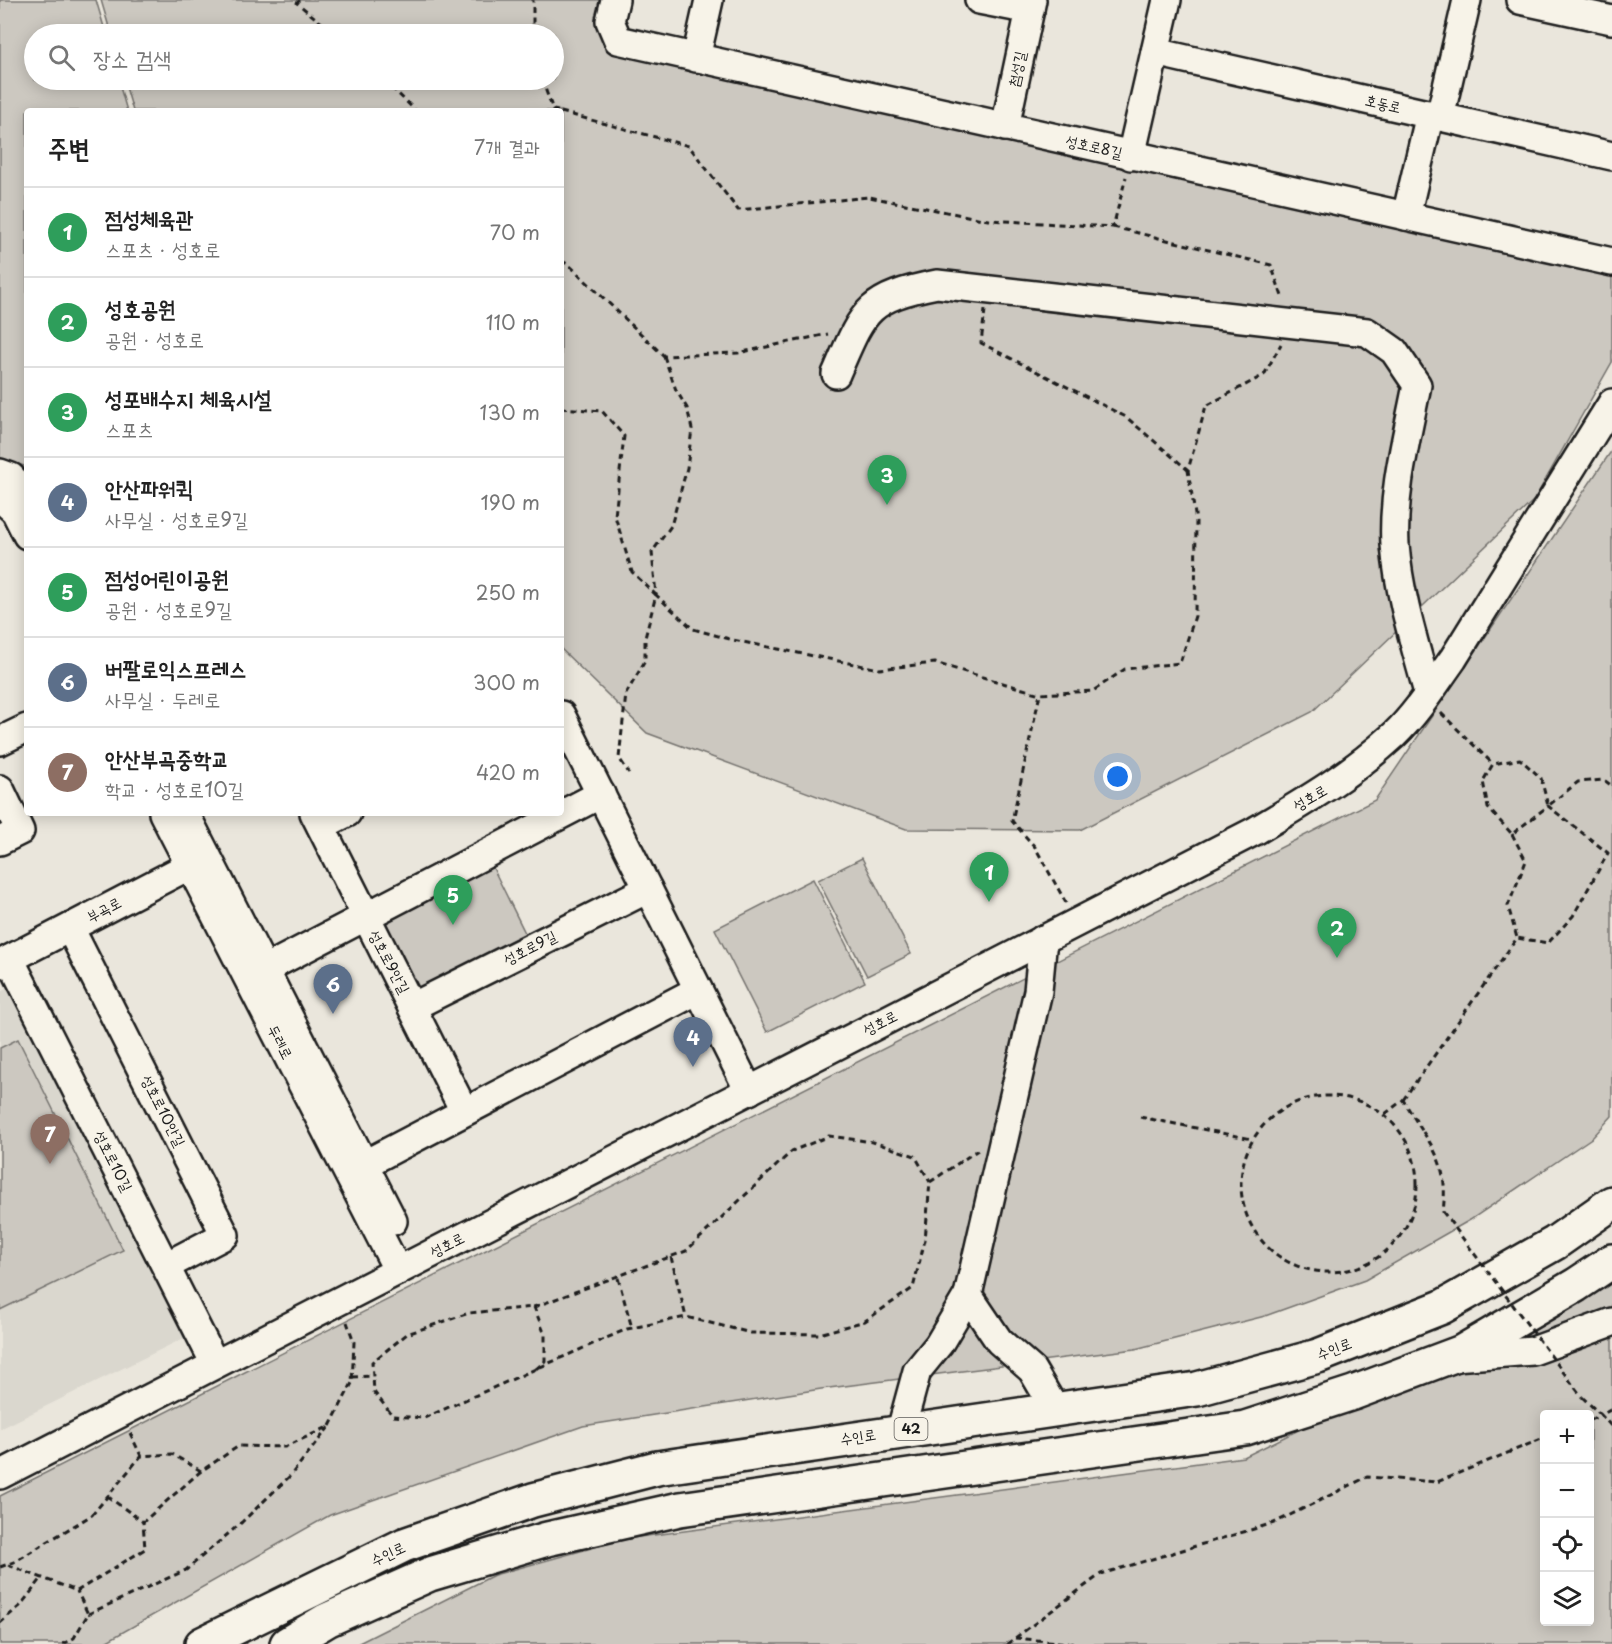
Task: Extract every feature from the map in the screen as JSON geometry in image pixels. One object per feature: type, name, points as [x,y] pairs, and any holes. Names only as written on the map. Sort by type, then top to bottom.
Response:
[{"type":"highway","name":"수인로","points":[[202,1644],[404,1545],[533,1500],[657,1468],[901,1430],[1197,1389],[1318,1356],[1442,1307],[1555,1243],[1612,1203]]},
{"type":"highway","points":[[287,1644],[327,1620],[430,1574],[547,1539],[680,1509],[1245,1428],[1353,1393],[1462,1352],[1576,1285],[1612,1261]]},
{"type":"street","name":"성호로8길","points":[[615,0],[610,21],[618,40],[1612,262]]},
{"type":"street","points":[[696,58],[709,0]]},
{"type":"street","name":"첨성길","points":[[979,0],[1031,5],[1005,127]]},
{"type":"street","points":[[1131,156],[1167,0]]},
{"type":"street","points":[[1406,216],[1467,0]]},
{"type":"street","points":[[1520,0],[1612,20]]},
{"type":"street","name":"호동로","points":[[1155,52],[1612,156]]},
{"type":"street","points":[[836,374],[860,320],[870,308],[918,288],[937,284],[1367,332],[1394,351],[1417,385],[1399,484],[1395,546],[1426,695]]},
{"type":"street","name":"성호로","points":[[0,1475],[1255,831],[1336,784],[1396,734],[1453,659],[1612,403]]},
{"type":"street","points":[[0,473],[11,477],[20,494],[15,511],[24,529]]},
{"type":"street","points":[[564,721],[749,1091]]},
{"type":"street","points":[[0,741],[24,729]]},
{"type":"street","points":[[0,789],[20,831],[0,841]]},
{"type":"street","points":[[564,813],[601,794]]},
{"type":"street","name":"두레로","points":[[165,816],[198,861],[265,969],[365,1164],[406,1267]]},
{"type":"street","name":"두레로","points":[[186,816],[198,861],[406,1267]]},
{"type":"street","points":[[318,820],[335,816]]},
{"type":"street","points":[[265,969],[559,816]]},
{"type":"street","name":"성호로9안길","points":[[318,820],[464,1111]]},
{"type":"street","name":"부곡로","points":[[5,962],[198,861]]},
{"type":"street","name":"성호로9길","points":[[412,1007],[648,889]]},
{"type":"street","name":"성호로10안길","points":[[70,928],[225,1235],[166,1266]]},
{"type":"street","points":[[901,1430],[917,1371],[939,1344],[968,1295],[1038,991],[1043,939]]},
{"type":"street","name":"성호로10길","points":[[5,962],[166,1266],[215,1364]]},
{"type":"street","points":[[365,1164],[698,990]]},
{"type":"street","points":[[968,1295],[999,1341],[1032,1370],[1055,1409]]},
{"type":"street","points":[[1447,1358],[1533,1351],[1612,1322]]},
{"type":"path","points":[[533,0],[533,24]]},
{"type":"path","points":[[297,1],[323,24]]},
{"type":"path","points":[[394,90],[413,108]]},
{"type":"path","points":[[546,90],[552,108]]},
{"type":"path","points":[[564,112],[689,146],[738,210],[869,197],[988,220],[1113,226],[1271,265],[1292,324],[1264,375],[1206,406],[1188,471],[1196,521],[1195,616],[1180,663],[1125,669],[1093,691],[1040,694],[935,663],[879,669],[733,640],[693,629],[632,572],[615,516],[624,436],[602,411],[564,408]]},
{"type":"path","points":[[1113,226],[1131,156]]},
{"type":"path","points":[[564,262],[664,356],[676,390],[687,408],[692,429],[687,468],[671,526],[652,552],[656,595],[645,638],[645,661],[626,694],[619,758],[629,773]]},
{"type":"path","points":[[987,290],[981,343],[1036,369],[1126,417],[1188,471]]},
{"type":"path","points":[[664,356],[738,353],[821,338],[860,320]]},
{"type":"path","points":[[1040,694],[1012,821],[1035,847],[1076,922]]},
{"type":"path","points":[[1426,695],[1493,764]]},
{"type":"path","points":[[1517,938],[1508,906],[1526,861],[1512,834],[1488,808],[1483,781],[1493,764],[1520,759],[1541,778],[1548,806],[1608,853]]},
{"type":"path","points":[[1512,834],[1578,782],[1604,780],[1612,786]]},
{"type":"path","points":[[1517,938],[1548,943],[1573,916],[1612,849]]},
{"type":"path","points":[[1384,1114],[1403,1100],[1517,938]]},
{"type":"path","points":[[1328,1095],[1358,1100],[1384,1114],[1405,1137],[1416,1165],[1418,1194],[1410,1221],[1395,1245],[1373,1262],[1347,1272],[1319,1273],[1292,1265],[1268,1249],[1251,1227],[1241,1198],[1242,1168],[1252,1139],[1272,1116],[1298,1101],[1328,1095]]},
{"type":"path","points":[[1403,1100],[1438,1153],[1446,1186],[1443,1212],[1582,1397],[1612,1426]]},
{"type":"path","points":[[1140,1117],[1252,1139]]},
{"type":"path","points":[[930,1182],[1005,1132]]},
{"type":"path","points":[[829,1136],[873,1142],[915,1156],[930,1182],[926,1240],[913,1288],[865,1321],[819,1334],[751,1333],[686,1317],[632,1328],[424,1418],[393,1416],[374,1392],[372,1362],[407,1334],[469,1313],[534,1307],[671,1257],[686,1251],[792,1151],[829,1136]]},
{"type":"path","points":[[671,1257],[686,1317]]},
{"type":"path","points":[[618,1277],[632,1328]]},
{"type":"path","points":[[63,1644],[74,1638],[88,1614],[186,1570],[290,1476],[330,1426],[352,1377],[354,1342],[340,1301]]},
{"type":"path","points":[[534,1307],[545,1335],[545,1361],[536,1369]]},
{"type":"path","points":[[352,1377],[373,1376]]},
{"type":"path","points":[[1594,1418],[1612,1409]]},
{"type":"path","points":[[143,1521],[201,1470],[239,1446],[285,1448],[330,1426]]},
{"type":"path","points":[[1007,1644],[1101,1574],[1274,1523],[1367,1477],[1437,1482],[1540,1440]]},
{"type":"path","points":[[0,1567],[15,1562],[92,1515],[141,1456],[172,1454],[201,1470]]},
{"type":"path","points":[[107,1496],[143,1521]]},
{"type":"path","points":[[77,1591],[144,1549],[143,1521]]},
{"type":"path","points":[[6,1565],[77,1591],[88,1614]]},
{"type":"path","points":[[0,1623],[20,1606],[42,1578]]},
{"type":"path","points":[[1015,1638],[1079,1644]]},
{"type":"shaded area","points":[[0,0],[96,0],[103,24],[24,24],[24,90],[121,90],[126,108],[24,108],[24,466],[0,458]]},
{"type":"shaded area","points":[[101,0],[609,0],[604,43],[719,64],[1612,273],[1612,362],[1534,500],[1312,712],[1080,830],[906,829],[647,733],[564,652],[564,108],[132,108],[127,90],[564,90],[564,24],[108,24]]},
{"type":"shaded area","points":[[1612,450],[1612,1116],[1593,1137],[1470,1220],[1365,1280],[1265,1316],[1135,1349],[821,1389],[583,1426],[330,1515],[102,1644],[0,1644],[0,1496],[1375,800]]},
{"type":"shaded area","points":[[862,858],[911,954],[867,976],[818,880]]},
{"type":"shaded area","points":[[492,866],[530,943],[425,994],[412,990],[383,931],[387,918]]},
{"type":"shaded area","points":[[813,879],[865,982],[767,1032],[715,929]]},
{"type":"shaded area","points":[[12,986],[186,1337],[0,1429],[0,992]]},
{"type":"shaded area","points":[[18,1039],[123,1250],[0,1310],[0,1048]]},
{"type":"shaded area","points":[[1612,1259],[1612,1644],[357,1644],[494,1575],[624,1539],[1244,1457],[1554,1303]]},
{"type":"place","name":"성포배수지 체육시설","points":[[887,505]]},
{"type":"place","name":"점성체육관","points":[[989,902]]},
{"type":"place","name":"점성어린이공원","points":[[453,925]]},
{"type":"place","name":"성호공원","points":[[1337,958]]},
{"type":"place","name":"버팔로익스프레스","points":[[333,1014]]},
{"type":"place","name":"안산파워퀵","points":[[693,1067]]},
{"type":"place","name":"안산부곡중학교","points":[[50,1164]]}]
